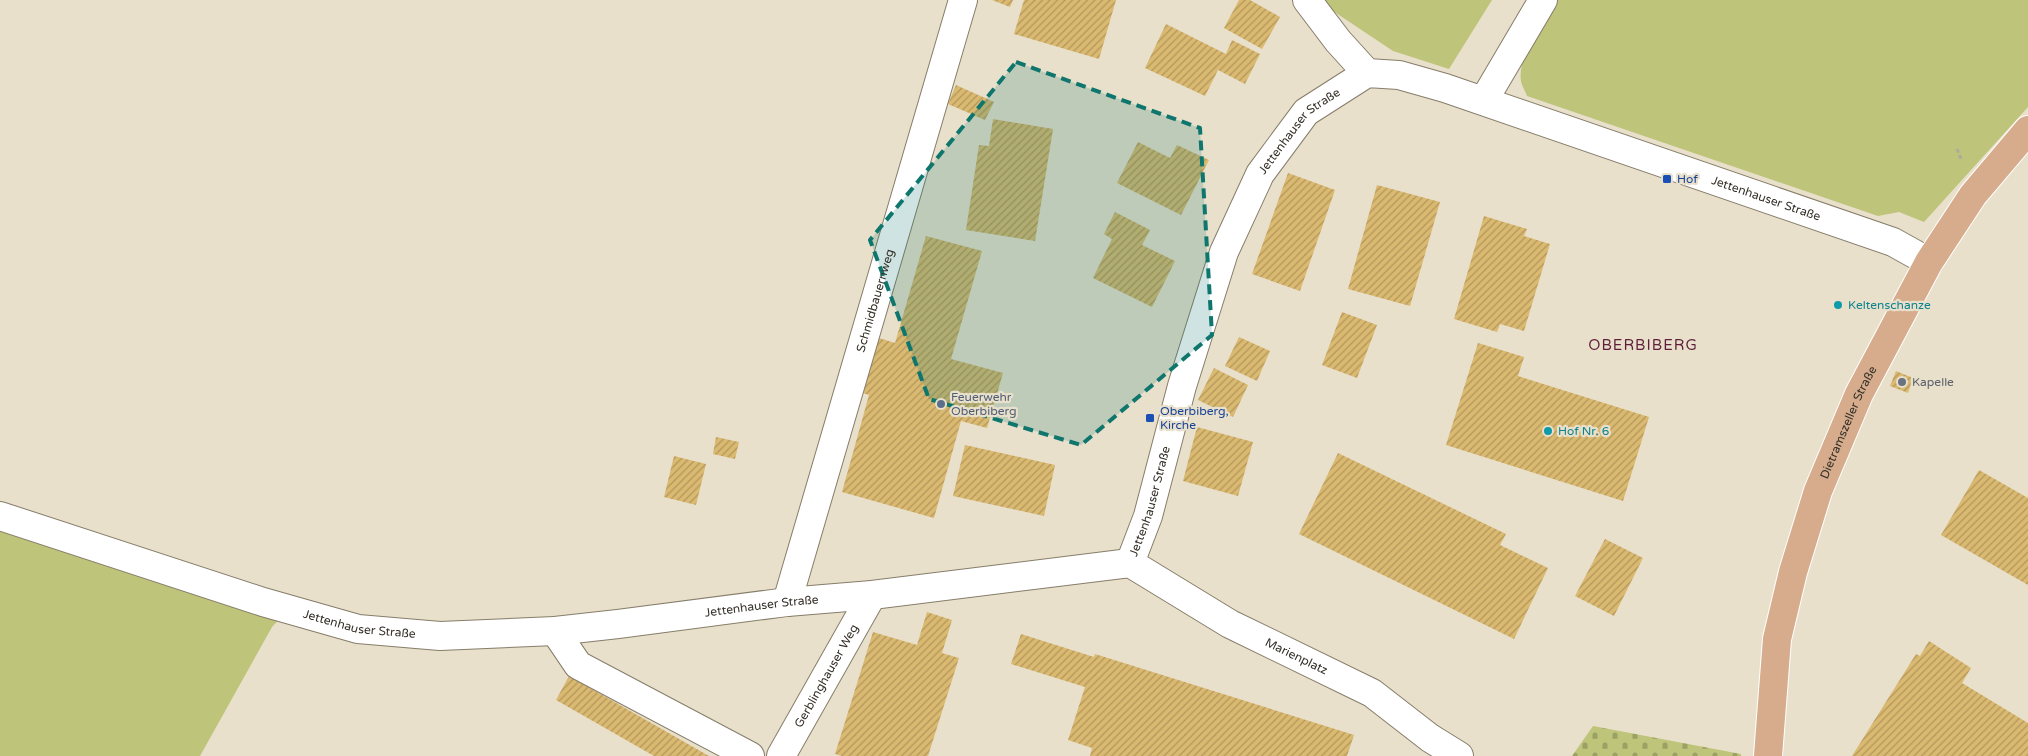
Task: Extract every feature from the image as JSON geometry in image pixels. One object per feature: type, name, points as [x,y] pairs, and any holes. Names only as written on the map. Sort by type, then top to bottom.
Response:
[{"type":"main road","name":"Dietramszeller Straße","points":[[1768,756],[1778,639],[1793,572],[1818,491],[1859,394],[1929,262],[1973,195],[2028,130]]},
{"type":"street","name":"Schmidbauernweg","points":[[787,602],[963,0]]},
{"type":"street","points":[[1307,0],[1338,42],[1366,73]]},
{"type":"street","points":[[1484,100],[1543,0]]},
{"type":"street","name":"Jettenhauser Straße","points":[[0,516],[262,602],[358,629],[440,636],[555,631],[787,602],[872,595],[1130,563],[1148,516],[1182,386],[1224,252],[1260,174],[1306,112],[1366,73],[1399,75],[1484,100],[1893,242],[1929,262]]},
{"type":"street","name":"Marienplatz","points":[[1130,563],[1230,624],[1372,693],[1430,738],[1459,756]]},
{"type":"street","name":"Gerblinghauser Weg","points":[[780,756],[872,595]]},
{"type":"street","points":[[555,631],[578,665],[750,756]]},
{"type":"highlighted area","points":[[1016,62],[1200,128],[1212,335],[1081,445],[929,399],[870,240]]},
{"type":"green space","points":[[1321,0],[1492,0],[1449,69],[1393,51],[1327,7]]},
{"type":"green space","points":[[1555,0],[2028,0],[2028,107],[1924,222],[1899,212],[1878,216],[1527,96],[1521,81],[1523,61],[1532,39]]},
{"type":"green space","points":[[0,501],[296,601],[272,627],[200,756],[0,756]]},
{"type":"green space","points":[[1593,726],[1741,754],[1741,756],[1572,756]]},
{"type":"building","points":[[992,0],[1013,0],[1010,7]]},
{"type":"building","points":[[1024,0],[1116,0],[1099,59],[1014,34]]},
{"type":"building","points":[[1239,0],[1250,0],[1280,17],[1262,49],[1224,28]]},
{"type":"building","points":[[1166,24],[1226,54],[1232,40],[1260,54],[1245,84],[1218,70],[1205,96],[1145,68]]},
{"type":"building","points":[[956,85],[994,102],[985,120],[948,104]]},
{"type":"building","points":[[993,119],[1053,129],[1035,241],[966,230],[979,145],[989,146]]},
{"type":"building","points":[[1138,142],[1170,158],[1177,145],[1209,160],[1181,215],[1117,183]]},
{"type":"building","points":[[1288,173],[1335,190],[1300,291],[1252,274]]},
{"type":"building","points":[[1377,185],[1440,202],[1410,306],[1348,289]]},
{"type":"building","points":[[1115,212],[1150,230],[1142,245],[1175,261],[1152,307],[1093,278],[1112,239],[1104,234]]},
{"type":"building","points":[[1484,216],[1527,229],[1524,236],[1550,244],[1524,331],[1500,324],[1497,332],[1454,319]]},
{"type":"building","points":[[926,236],[982,251],[951,359],[1003,373],[987,428],[961,421],[934,518],[842,492],[869,395],[863,393],[879,338],[895,343]]},
{"type":"building","points":[[1342,312],[1377,325],[1357,378],[1322,365]]},
{"type":"building","points":[[1239,337],[1270,351],[1257,381],[1225,366]]},
{"type":"building","name":"Hof Nr. 6","points":[[1478,343],[1524,357],[1518,376],[1649,417],[1623,501],[1446,445]]},
{"type":"building","points":[[1214,368],[1248,385],[1233,417],[1198,400]]},
{"type":"building","name":"Kapelle","points":[[1896,371],[1913,378],[1908,393],[1890,386]]},
{"type":"building","points":[[1197,427],[1253,442],[1238,496],[1183,481]]},
{"type":"building","points":[[716,437],[739,442],[735,459],[713,454]]},
{"type":"building","points":[[965,445],[1055,465],[1044,516],[953,496]]},
{"type":"building","points":[[1338,453],[1506,534],[1500,545],[1548,568],[1514,639],[1299,534]]},
{"type":"building","points":[[674,456],[706,464],[696,505],[664,497]]},
{"type":"building","points":[[1979,470],[2028,498],[2028,585],[1941,535]]},
{"type":"building","points":[[1605,539],[1643,558],[1614,616],[1575,596]]},
{"type":"building","points":[[927,612],[952,620],[942,653],[959,658],[928,756],[842,756],[835,754],[873,632],[917,645]]},
{"type":"building","points":[[1021,634],[1094,657],[1095,654],[1354,735],[1347,756],[1090,756],[1092,748],[1068,740],[1085,687],[1011,664]]},
{"type":"building","points":[[1929,641],[1971,668],[1962,683],[2028,723],[2028,756],[1852,756],[1916,654],[1920,656]]},
{"type":"building","points":[[569,676],[709,756],[654,756],[556,700]]},
{"type":"place","name":"Hof","points":[[1667,179]]},
{"type":"place","name":"Keltenschanze","points":[[1838,305]]},
{"type":"place","name":"Kapelle","points":[[1902,382]]},
{"type":"place","name":"Feuerwehr Oberbiberg","points":[[941,404]]},
{"type":"place","name":"Oberbiberg, Kirche","points":[[1150,418]]},
{"type":"place","name":"Hof Nr. 6","points":[[1548,431]]},
{"type":"district","name":"OBERBIBERG","points":[[1643,345]]}]
